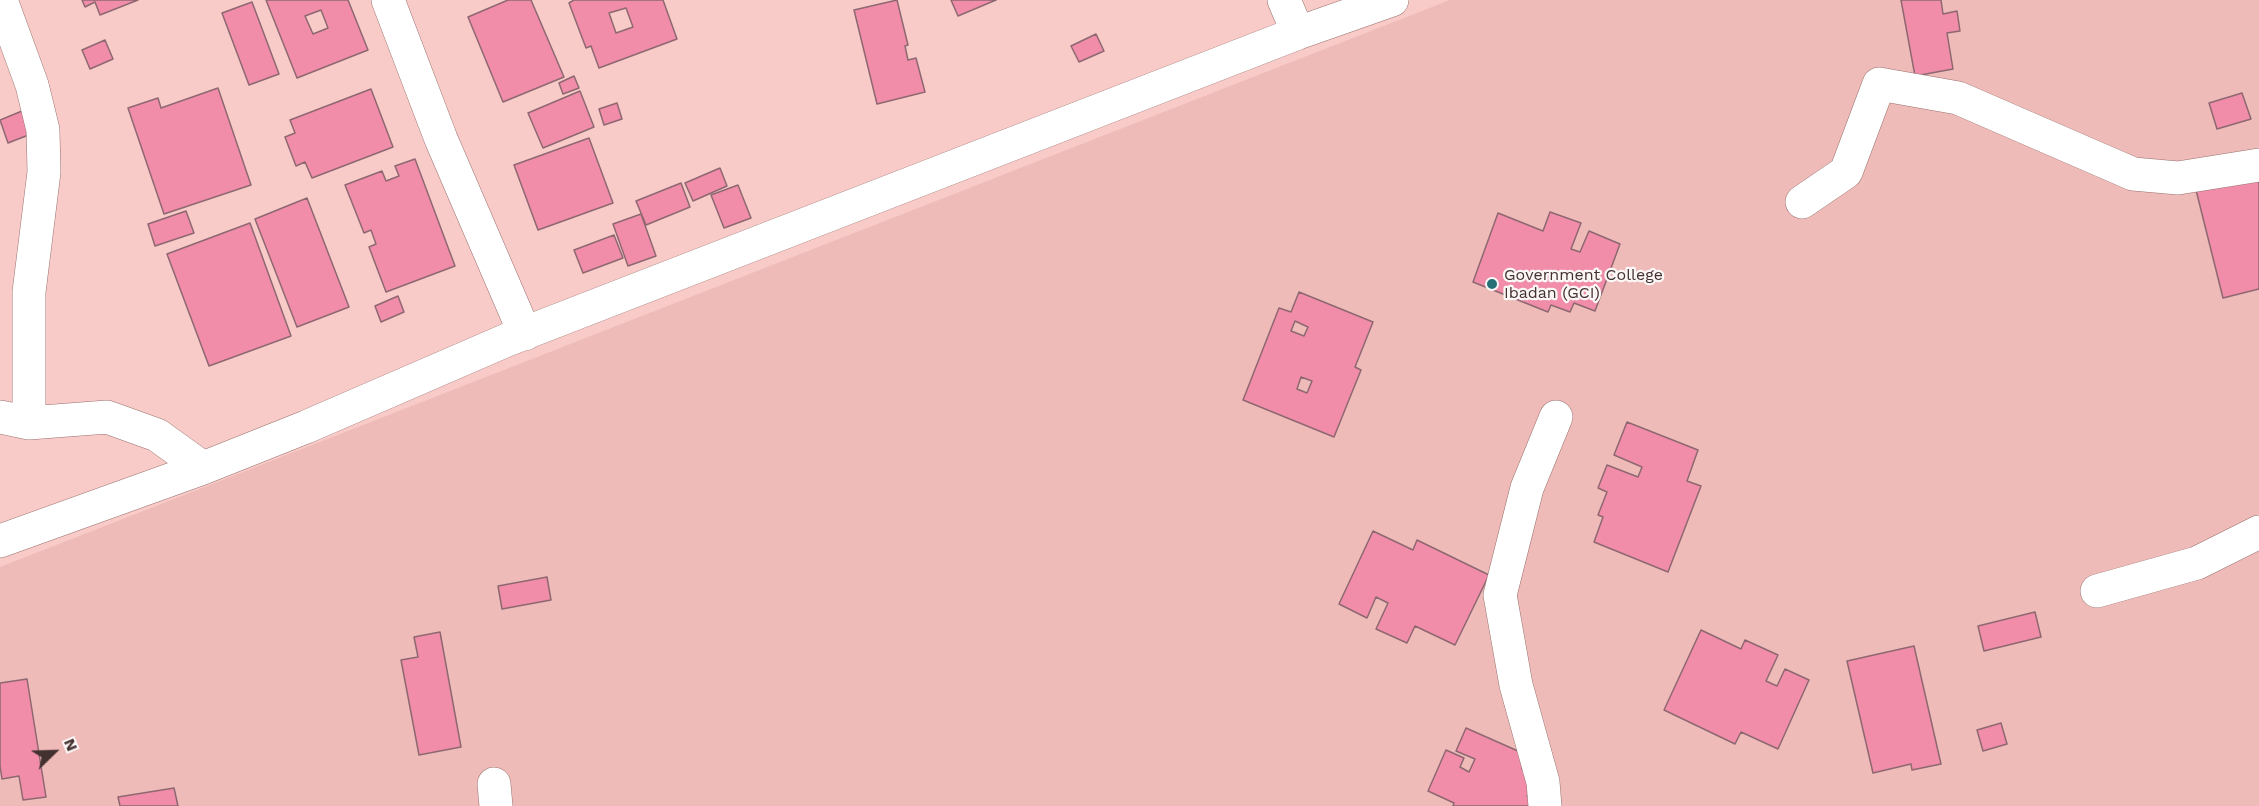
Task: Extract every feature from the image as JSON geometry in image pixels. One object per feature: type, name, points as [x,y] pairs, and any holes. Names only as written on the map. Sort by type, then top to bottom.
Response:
[{"type":"street","points":[[1,0],[32,85],[43,130],[44,172],[15,420],[107,417],[157,435],[203,468]]},
{"type":"street","points":[[388,0],[441,140],[525,334]]},
{"type":"street","points":[[1284,0],[1298,33]]},
{"type":"street","points":[[0,541],[203,468],[525,334],[1298,33],[1392,0]]},
{"type":"street","points":[[1802,202],[1846,172],[1879,84],[1958,98],[2133,174],[2178,178],[2259,165]]},
{"type":"street","points":[[1545,806],[1543,782],[1516,685],[1500,595],[1527,488],[1556,417]]},
{"type":"street","points":[[2097,591],[2197,562],[2259,532]]},
{"type":"shaded area","name":"Government College Ibadan (GCI)","points":[[1450,0],[2259,0],[2259,806],[0,806],[0,567]]},
{"type":"building","points":[[82,0],[138,0],[100,15],[95,2],[85,7]]},
{"type":"building","points":[[266,0],[348,0],[368,50],[297,78]],"holes":[[[321,10],[328,28],[313,34],[305,16]]]},
{"type":"building","points":[[508,0],[531,0],[564,77],[503,102],[468,17]]},
{"type":"building","points":[[574,0],[663,0],[677,39],[599,68],[591,46],[586,48],[569,3]],"holes":[[[626,8],[633,27],[616,33],[609,13]]]},
{"type":"building","points":[[897,0],[908,45],[905,46],[908,60],[916,58],[925,92],[877,104],[854,10]]},
{"type":"building","points":[[951,0],[996,0],[958,16]]},
{"type":"building","points":[[1901,0],[1941,0],[1943,14],[1957,11],[1960,31],[1947,33],[1953,69],[1915,76]]},
{"type":"building","points":[[252,2],[279,74],[249,85],[222,13]]},
{"type":"building","points":[[1096,34],[1104,51],[1079,62],[1071,46]]},
{"type":"building","points":[[105,40],[113,59],[90,69],[82,50]]},
{"type":"building","points":[[574,76],[579,88],[563,94],[559,83]]},
{"type":"building","points":[[218,88],[251,185],[164,214],[128,108],[158,98],[161,108]]},
{"type":"building","points":[[371,89],[393,147],[312,178],[305,162],[296,166],[285,137],[295,133],[290,120]]},
{"type":"building","points":[[580,91],[594,127],[543,148],[528,113]]},
{"type":"building","points":[[2242,93],[2251,119],[2217,129],[2209,103]]},
{"type":"building","points":[[617,103],[622,119],[604,125],[599,109]]},
{"type":"building","points":[[22,111],[31,134],[8,143],[0,120]]},
{"type":"building","points":[[589,138],[613,203],[538,230],[514,165]]},
{"type":"building","points":[[415,159],[455,266],[386,292],[369,247],[376,244],[371,230],[364,233],[345,185],[382,171],[386,181],[399,176],[395,166]]},
{"type":"building","points":[[720,168],[727,186],[693,201],[685,183]]},
{"type":"building","points":[[2259,170],[2259,289],[2223,298],[2195,186]]},
{"type":"building","points":[[681,183],[690,207],[646,225],[636,201]]},
{"type":"building","points":[[738,185],[751,218],[724,228],[711,195]]},
{"type":"building","points":[[307,198],[349,307],[297,327],[255,219]]},
{"type":"building","points":[[186,211],[194,233],[155,246],[148,224]]},
{"type":"building","points":[[1550,212],[1581,223],[1571,249],[1580,252],[1589,231],[1620,244],[1595,311],[1574,303],[1570,312],[1551,305],[1548,312],[1473,282],[1498,213],[1543,231]]},
{"type":"building","points":[[641,214],[656,256],[628,266],[613,224]]},
{"type":"building","points":[[250,223],[291,336],[209,366],[167,254]]},
{"type":"building","points":[[614,235],[623,258],[583,273],[574,250]]},
{"type":"building","points":[[1299,292],[1373,322],[1355,367],[1361,370],[1334,437],[1243,400],[1279,308],[1291,312]],"holes":[[[1295,321],[1308,327],[1304,336],[1291,331]],[[1301,377],[1312,381],[1307,393],[1297,389]]]},
{"type":"building","points":[[398,296],[404,312],[381,322],[375,306]]},
{"type":"building","points":[[1627,422],[1698,450],[1687,481],[1701,486],[1668,572],[1594,542],[1603,517],[1598,515],[1607,492],[1598,488],[1607,465],[1638,477],[1642,467],[1614,455]]},
{"type":"building","points":[[1373,531],[1413,550],[1417,540],[1489,575],[1455,645],[1415,626],[1407,643],[1376,629],[1388,603],[1376,597],[1367,618],[1339,604]]},
{"type":"building","points":[[547,577],[551,600],[502,609],[498,586]]},
{"type":"building","points":[[2035,612],[2041,637],[1984,651],[1978,626]]},
{"type":"building","points":[[1701,630],[1741,649],[1745,640],[1778,655],[1766,681],[1777,686],[1785,669],[1809,680],[1778,749],[1741,732],[1735,744],[1664,710]]},
{"type":"building","points":[[440,632],[461,747],[419,755],[401,660],[418,657],[414,637]]},
{"type":"building","points":[[1914,646],[1941,764],[1912,770],[1911,764],[1873,773],[1847,661]]},
{"type":"building","points":[[27,679],[46,797],[23,800],[19,776],[2,779],[0,683]]},
{"type":"building","points":[[2001,723],[2007,744],[1983,751],[1977,730]]},
{"type":"building","points":[[1466,728],[1527,755],[1522,769],[1536,775],[1527,796],[1537,800],[1535,806],[1453,806],[1454,803],[1428,791],[1446,750],[1464,758],[1460,767],[1469,772],[1475,759],[1456,751]]},
{"type":"building","points":[[174,788],[178,806],[120,806],[118,797]]},
{"type":"place","name":"Government College Ibadan (GCI)","points":[[1492,284]]}]
